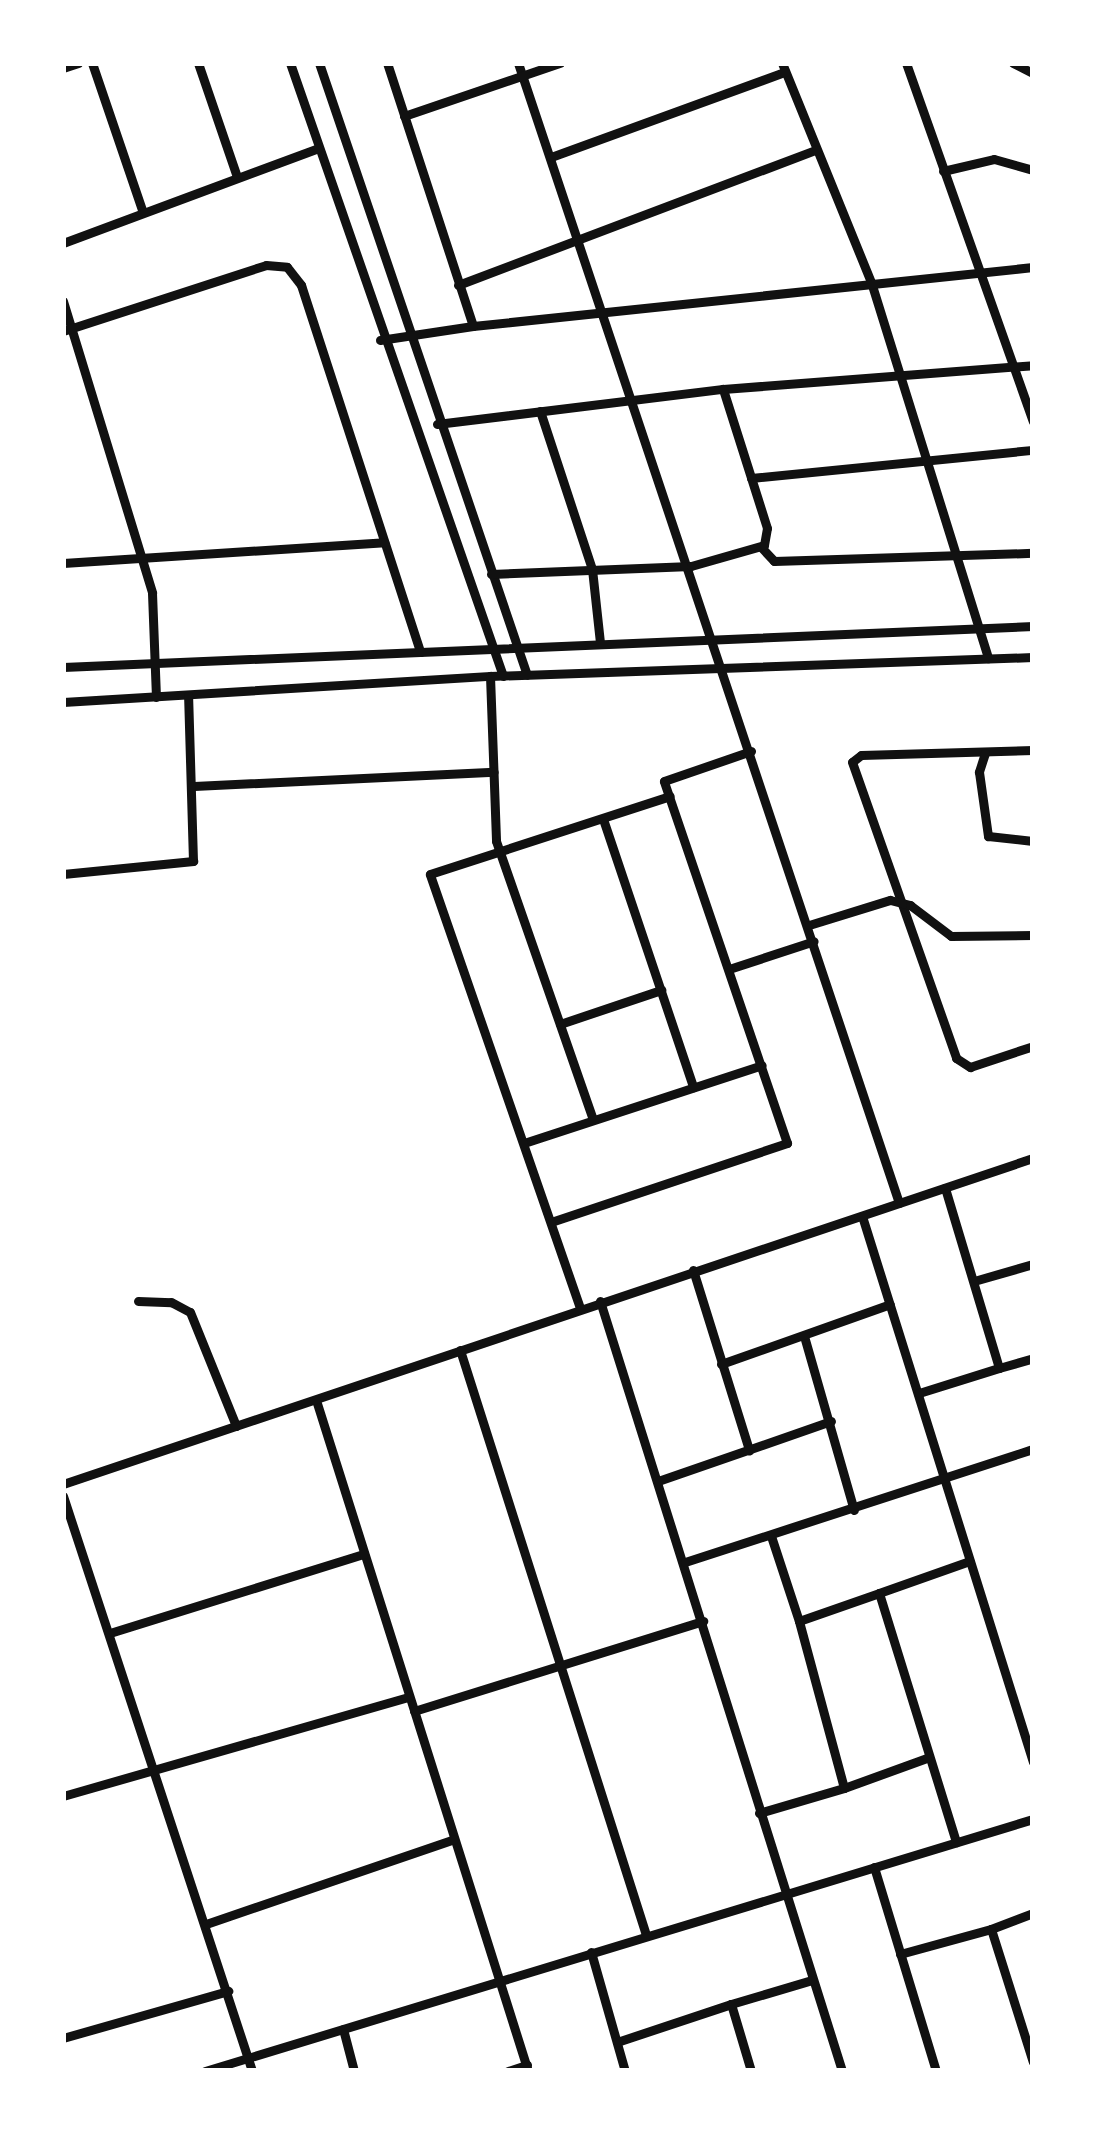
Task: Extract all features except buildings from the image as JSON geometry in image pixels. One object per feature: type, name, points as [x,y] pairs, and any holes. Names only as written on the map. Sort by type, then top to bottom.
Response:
[{"type":"street","points":[[63,68],[77,63]]},
{"type":"street","points":[[92,63],[143,213]]},
{"type":"street","points":[[198,63],[237,177]]},
{"type":"street","points":[[290,63],[380,340],[503,676]]},
{"type":"street","points":[[319,63],[406,336],[527,675]]},
{"type":"street","points":[[387,63],[473,326]]},
{"type":"street","points":[[518,63],[691,566],[899,1203]]},
{"type":"street","points":[[404,116],[560,63]]},
{"type":"street","points":[[906,63],[1033,421]]},
{"type":"street","points":[[1012,63],[1033,73]]},
{"type":"street","points":[[551,157],[783,68],[871,282],[983,629],[988,658]]},
{"type":"street","points":[[63,243],[318,148]]},
{"type":"street","points":[[458,285],[816,150]]},
{"type":"street","points":[[943,171],[994,159],[1033,170]]},
{"type":"street","points":[[67,329],[266,265],[287,267],[301,285],[420,652]]},
{"type":"street","points":[[380,340],[604,309],[1033,266]]},
{"type":"street","points":[[63,301],[67,329],[140,556],[160,665],[156,697]]},
{"type":"street","points":[[437,424],[723,389],[1033,365]]},
{"type":"street","points":[[491,574],[691,566],[761,548],[769,534],[723,389]]},
{"type":"street","points":[[539,411],[592,569],[600,643]]},
{"type":"street","points":[[751,478],[930,464],[1033,450]]},
{"type":"street","points":[[63,562],[384,542]]},
{"type":"street","points":[[761,548],[774,561],[1033,553]]},
{"type":"street","points":[[63,667],[1033,626]]},
{"type":"street","points":[[63,703],[490,676],[1033,657]]},
{"type":"street","points":[[490,676],[499,851],[593,1120]]},
{"type":"street","points":[[63,874],[190,865],[194,786],[188,695]]},
{"type":"street","points":[[1033,750],[854,758],[899,901],[960,1064],[1033,1046]]},
{"type":"street","points":[[551,1222],[787,1143],[664,781],[751,752]]},
{"type":"street","points":[[986,753],[980,772],[988,836],[1033,841]]},
{"type":"street","points":[[194,786],[494,772]]},
{"type":"street","points":[[580,1308],[430,874],[670,796]]},
{"type":"street","points":[[603,819],[693,1087]]},
{"type":"street","points":[[809,925],[899,901],[951,937],[1033,935]]},
{"type":"street","points":[[729,968],[814,941]]},
{"type":"street","points":[[560,1024],[661,990]]},
{"type":"street","points":[[524,1143],[762,1065]]},
{"type":"street","points":[[63,1484],[1033,1159]]},
{"type":"street","points":[[945,1188],[999,1368]]},
{"type":"street","points":[[862,1216],[1029,1732],[1033,1762]]},
{"type":"street","points":[[974,1281],[1033,1264]]},
{"type":"street","points":[[693,1270],[748,1450]]},
{"type":"street","points":[[138,1301],[171,1302],[190,1312],[236,1426]]},
{"type":"street","points":[[600,1301],[842,2071]]},
{"type":"street","points":[[721,1364],[890,1304]]},
{"type":"street","points":[[804,1336],[854,1510]]},
{"type":"street","points":[[460,1349],[646,1935]]},
{"type":"street","points":[[919,1393],[1033,1358]]},
{"type":"street","points":[[316,1400],[527,2068],[508,2071]]},
{"type":"street","points":[[658,1481],[831,1421]]},
{"type":"street","points":[[685,1562],[1032,1451]]},
{"type":"street","points":[[63,1496],[113,1632],[251,2065]]},
{"type":"street","points":[[771,1536],[844,1788]]},
{"type":"street","points":[[113,1632],[364,1553]]},
{"type":"street","points":[[799,1621],[970,1561]]},
{"type":"street","points":[[879,1593],[956,1842]]},
{"type":"street","points":[[414,1711],[703,1621]]},
{"type":"street","points":[[63,1796],[409,1697]]},
{"type":"street","points":[[759,1813],[927,1759]]},
{"type":"street","points":[[205,2071],[251,2065],[343,2029],[1033,1820]]},
{"type":"street","points":[[206,1924],[454,1839]]},
{"type":"street","points":[[874,1867],[936,2071]]},
{"type":"street","points":[[900,1954],[1033,1913]]},
{"type":"street","points":[[991,1929],[1033,2062]]},
{"type":"street","points":[[592,1952],[625,2071]]},
{"type":"street","points":[[617,2042],[812,1980]]},
{"type":"street","points":[[63,2038],[228,1991]]},
{"type":"street","points":[[731,2004],[751,2071]]},
{"type":"street","points":[[343,2029],[354,2071]]}]
